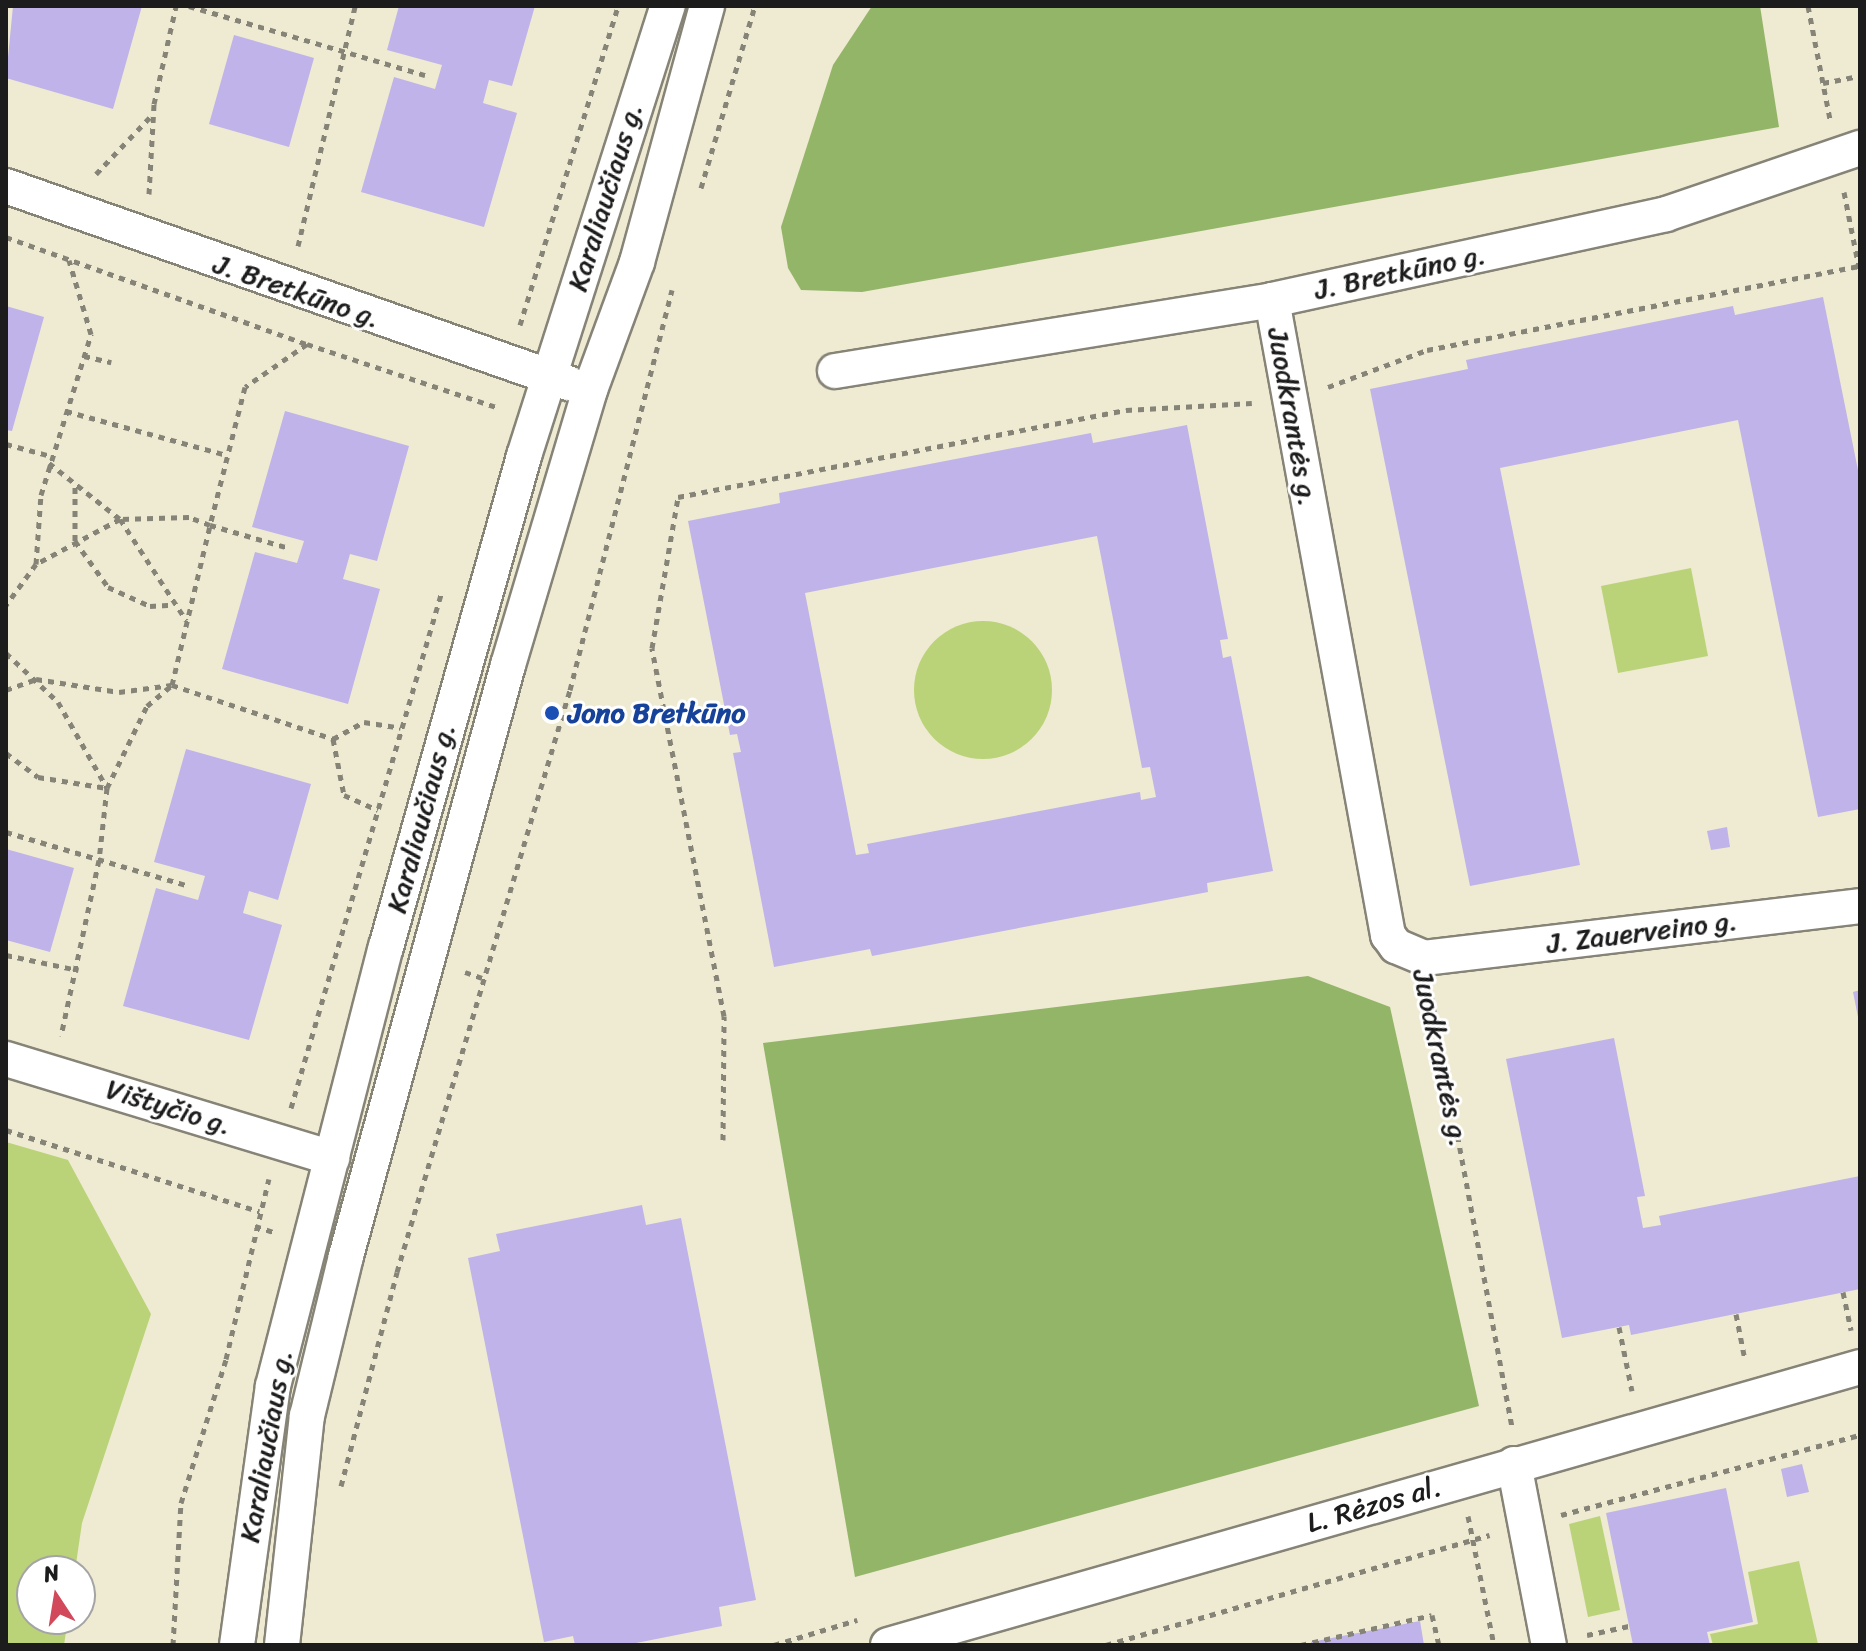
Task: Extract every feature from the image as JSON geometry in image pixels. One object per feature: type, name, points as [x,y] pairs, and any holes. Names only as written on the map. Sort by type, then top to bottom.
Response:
[{"type":"street","name":"Karaliaučiaus g.","points":[[237,1645],[270,1401],[453,695],[548,377],[668,6]]},
{"type":"street","name":"Karaliaučiaus g.","points":[[282,1645],[297,1477],[324,1344],[590,390],[637,262],[707,6]]},
{"type":"street","name":"J. Bretkūno g.","points":[[835,371],[1272,300],[1666,214],[1848,150]]},
{"type":"street","name":"J. Bretkūno g.","points":[[6,186],[590,390]]},
{"type":"street","name":"Juodkrantės g.","points":[[1272,300],[1388,935],[1424,958]]},
{"type":"street","name":"J. Zauerveino g.","points":[[1424,958],[1860,906]]},
{"type":"street","name":"Vištyčio g.","points":[[6,1059],[332,1158]]},
{"type":"street","name":"L. Rėzos al.","points":[[888,1645],[1514,1464],[1856,1351]]},
{"type":"street","points":[[1514,1464],[1549,1645]]},
{"type":"path","points":[[143,236],[154,113],[176,6]]},
{"type":"path","points":[[189,6],[425,75]]},
{"type":"path","points":[[298,247],[355,6]]},
{"type":"path","points":[[698,199],[755,6]]},
{"type":"path","points":[[1808,6],[1823,83],[1848,150],[1860,273]]},
{"type":"path","points":[[1823,83],[1860,76]]},
{"type":"path","points":[[96,174],[154,113]]},
{"type":"path","points":[[6,237],[307,344],[496,407]]},
{"type":"path","points":[[36,564],[49,463],[91,334],[69,259]]},
{"type":"path","points":[[723,1140],[724,1016],[652,648],[678,497],[1126,410],[1212,409],[1288,397],[1427,350],[1859,266]]},
{"type":"path","points":[[338,1500],[397,1272],[570,690],[677,273]]},
{"type":"path","points":[[60,1036],[78,970],[99,860],[107,788],[147,706],[172,685],[245,387],[307,344]]},
{"type":"path","points":[[84,356],[111,362]]},
{"type":"path","points":[[66,411],[228,455]]},
{"type":"path","points":[[6,444],[51,456]]},
{"type":"path","points":[[49,463],[120,519],[172,605],[186,620]]},
{"type":"path","points":[[75,486],[75,541],[108,587],[150,606],[172,605]]},
{"type":"path","points":[[6,605],[36,564],[120,519],[189,517],[289,548]]},
{"type":"path","points":[[6,653],[58,702],[107,788]]},
{"type":"path","points":[[6,690],[36,679],[119,692],[172,685],[333,739],[364,722],[401,728]]},
{"type":"path","points":[[333,739],[344,795],[378,810]]},
{"type":"path","points":[[6,753],[38,777],[107,788]]},
{"type":"path","points":[[6,832],[186,885]]},
{"type":"path","points":[[6,955],[78,970]]},
{"type":"path","name":"Juodkrantės g.","points":[[1424,958],[1514,1464]]},
{"type":"path","points":[[6,1130],[259,1211]]},
{"type":"path","points":[[1843,1292],[1856,1351]]},
{"type":"path","points":[[1736,1314],[1746,1364]]},
{"type":"path","points":[[1619,1327],[1633,1396]]},
{"type":"path","points":[[1106,1645],[1526,1524],[1860,1435]]},
{"type":"path","points":[[1461,1479],[1494,1645]]},
{"type":"path","points":[[1301,1645],[1432,1615],[1439,1645]]},
{"type":"path","points":[[1583,1635],[1629,1626]]},
{"type":"green space","points":[[872,6],[1760,6],[1779,127],[862,292],[801,290],[788,268],[781,227],[833,65]]},
{"type":"green space","points":[[1691,568],[1708,656],[1618,673],[1601,586]]},
{"type":"green space","points":[[983,621],[1009,626],[1032,641],[1047,664],[1052,690],[1047,716],[1032,739],[1009,754],[983,759],[957,754],[934,739],[919,716],[914,690],[919,664],[934,641],[957,626]]},
{"type":"green space","points":[[1308,976],[1390,1007],[1479,1406],[855,1577],[763,1043]]},
{"type":"green space","points":[[6,1142],[68,1160],[151,1314],[82,1523],[77,1555],[16,1555],[16,1635],[66,1635],[64,1645],[6,1645]]},
{"type":"green space","points":[[1600,1516],[1620,1610],[1588,1617],[1569,1524]]},
{"type":"green space","points":[[1799,1561],[1818,1644],[1713,1645],[1710,1634],[1758,1624],[1748,1572]]},
{"type":"building","points":[[13,6],[142,6],[113,109],[6,78]]},
{"type":"building","points":[[399,6],[535,6],[512,86],[489,80],[483,103],[517,113],[484,227],[361,192],[394,77],[435,89],[442,65],[387,50]]},
{"type":"building","points":[[234,35],[314,58],[289,147],[209,124]]},
{"type":"building","points":[[1823,297],[1860,480],[1860,809],[1818,817],[1738,420],[1500,468],[1580,865],[1470,886],[1370,389],[1468,369],[1466,360],[1733,306],[1735,315]]},
{"type":"building","points":[[6,306],[44,317],[12,431],[6,430]]},
{"type":"building","points":[[285,411],[409,446],[377,561],[350,554],[343,579],[380,589],[348,704],[222,669],[255,552],[297,563],[304,541],[252,527]]},
{"type":"building","points":[[1187,425],[1228,639],[1220,640],[1223,658],[1231,656],[1273,871],[1207,883],[1208,892],[872,956],[870,949],[774,967],[733,753],[741,752],[737,734],[730,735],[688,521],[780,503],[779,493],[1091,433],[1093,443]],"holes":[[[1097,536],[1142,768],[1150,767],[1156,797],[1141,800],[1140,792],[867,844],[869,853],[856,855],[805,593]]]},
{"type":"building","points":[[186,749],[311,784],[278,900],[249,891],[243,913],[282,925],[249,1040],[123,1006],[156,888],[198,900],[205,876],[154,862]]},
{"type":"building","points":[[1727,827],[1730,847],[1711,850],[1707,831]]},
{"type":"building","points":[[6,849],[74,868],[50,952],[6,940]]},
{"type":"building","points":[[1860,990],[1860,1021],[1859,1022],[1853,992]]},
{"type":"building","points":[[1614,1038],[1645,1196],[1637,1197],[1643,1228],[1661,1225],[1659,1216],[1860,1176],[1860,1289],[1631,1335],[1629,1325],[1562,1338],[1506,1059]]},
{"type":"building","points":[[642,1205],[646,1225],[681,1218],[756,1600],[719,1607],[722,1626],[626,1645],[575,1645],[573,1636],[544,1642],[468,1258],[500,1251],[496,1234]]},
{"type":"building","points":[[1802,1464],[1809,1492],[1787,1497],[1781,1469]]},
{"type":"building","points":[[1726,1488],[1753,1622],[1707,1632],[1710,1645],[1633,1645],[1606,1513]]},
{"type":"building","points":[[1420,1621],[1424,1645],[1312,1645],[1311,1642]]},
{"type":"place","name":"Jono Bretkūno","points":[[552,713]]}]
